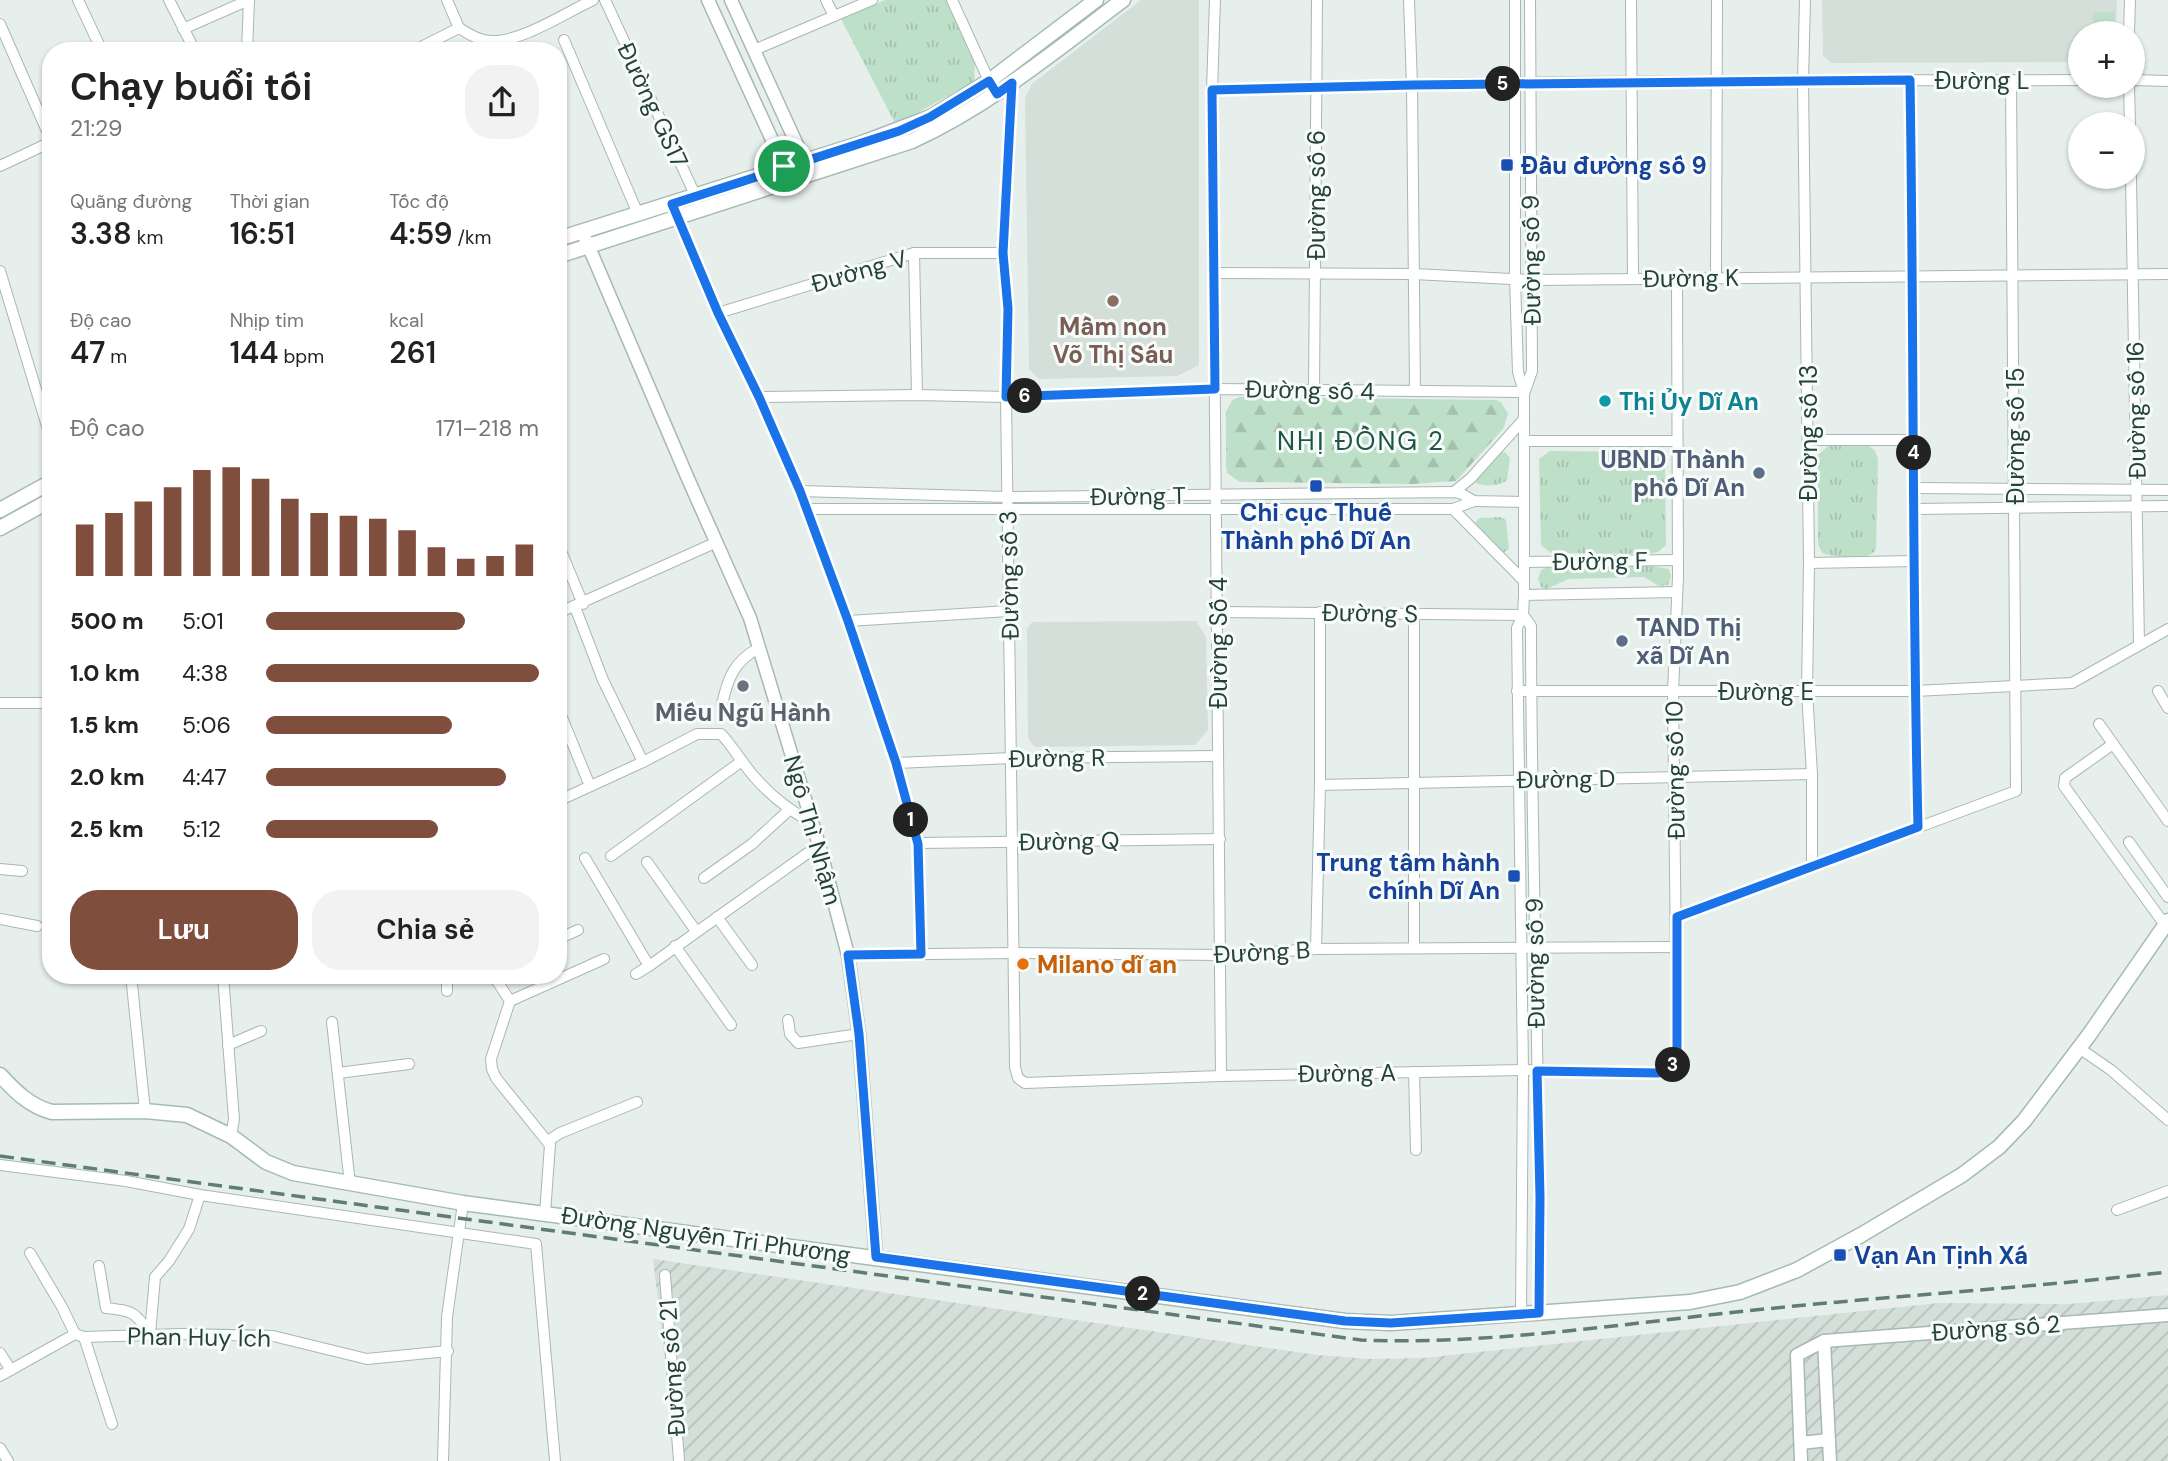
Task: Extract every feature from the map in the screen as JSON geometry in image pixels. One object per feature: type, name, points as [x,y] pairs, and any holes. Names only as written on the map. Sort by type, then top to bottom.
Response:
[{"type":"main road","points":[[699,203],[784,166],[930,117],[989,81],[1096,0]]},
{"type":"main road","points":[[567,253],[699,203],[790,181],[912,141],[997,94],[1123,0]]},
{"type":"main road","points":[[989,81],[997,94]]},
{"type":"main road","points":[[804,160],[811,174]]},
{"type":"main road","points":[[784,166],[790,181]]},
{"type":"main road","points":[[567,236],[638,214],[675,211]]},
{"type":"main road","points":[[0,510],[42,487]]},
{"type":"main road","points":[[0,527],[42,505]]},
{"type":"main road","name":"Đường Nguyễn Tri Phương","points":[[0,1074],[29,1102],[52,1112],[145,1111],[187,1115],[231,1136],[257,1156],[285,1170],[463,1203],[1345,1321],[1391,1323],[1539,1313],[1707,1299],[1748,1289],[1797,1270],[1861,1235],[1983,1160],[2024,1121],[2167,923]]},
{"type":"street","points":[[78,0],[98,42]]},
{"type":"street","points":[[169,0],[190,42]]},
{"type":"street","points":[[183,29],[249,0],[247,42]]},
{"type":"street","points":[[447,0],[460,28],[481,39],[508,40],[593,0]]},
{"type":"street","name":"Đường GS17","points":[[605,0],[699,203]]},
{"type":"street","points":[[708,0],[784,166]]},
{"type":"street","points":[[731,0],[804,160]]},
{"type":"street","points":[[826,0],[834,16]]},
{"type":"street","points":[[735,59],[872,0]]},
{"type":"street","points":[[952,0],[989,81]]},
{"type":"street","name":"Đường Số 4","points":[[1215,0],[1212,90],[1221,1076]]},
{"type":"street","name":"Đường số 6","points":[[1314,390],[1317,0]]},
{"type":"street","points":[[1409,0],[1415,391]]},
{"type":"street","name":"Đường số 9","points":[[1515,0],[1515,279],[1518,372],[1524,392],[1524,595],[1523,615],[1517,628],[1522,1070],[1521,1313]]},
{"type":"street","name":"Đường số 9","points":[[1524,392],[1532,371],[1530,0]]},
{"type":"street","points":[[1631,0],[1633,279]]},
{"type":"street","points":[[1716,277],[1717,0]]},
{"type":"street","name":"Đường số 13","points":[[1805,0],[1803,80],[1809,563],[1807,691],[1812,774],[1812,867]]},
{"type":"street","points":[[2129,21],[2130,0]]},
{"type":"street","points":[[0,24],[42,120]]},
{"type":"street","points":[[431,42],[460,28]]},
{"type":"street","points":[[567,47],[638,214]]},
{"type":"street","points":[[1677,917],[1918,827],[1914,691],[1915,509],[1910,80]]},
{"type":"street","name":"Đường số 15","points":[[1918,827],[2016,791],[2011,80]]},
{"type":"street","name":"Đường L","points":[[1212,90],[1514,83],[2068,80]]},
{"type":"street","points":[[2145,81],[2168,82]]},
{"type":"street","name":"Đường số 3","points":[[1012,83],[1003,253],[1008,309],[1006,397],[1015,1067]]},
{"type":"street","points":[[0,166],[42,145]]},
{"type":"street","name":"Đường số 16","points":[[2131,189],[2139,644]]},
{"type":"street","points":[[675,211],[718,313],[800,491],[896,763],[918,844],[921,954]]},
{"type":"street","name":"Ngô Thì Nhậm","points":[[582,232],[750,618],[813,823],[848,955],[859,1034],[876,1257]]},
{"type":"street","points":[[914,253],[916,395]]},
{"type":"street","name":"Đường V","points":[[718,313],[914,253],[1003,253]]},
{"type":"street","points":[[0,271],[42,409]]},
{"type":"street","name":"Đường K","points":[[1214,273],[1414,274],[1533,280],[2168,274]]},
{"type":"street","name":"Đường số 10","points":[[1677,1052],[1673,692],[1677,592],[1678,278]]},
{"type":"street","name":"Đường số 4","points":[[759,397],[1006,397],[1215,389],[1524,392]]},
{"type":"street","points":[[1454,492],[1471,478],[1524,419]]},
{"type":"street","points":[[1808,440],[1913,440]]},
{"type":"street","points":[[1524,441],[1677,441]]},
{"type":"street","points":[[1914,488],[2168,490]]},
{"type":"street","name":"Đường T","points":[[800,491],[1007,497],[1454,492],[1474,501]]},
{"type":"street","name":"Đường T","points":[[806,509],[1454,509],[1474,501],[1524,502]]},
{"type":"street","points":[[1915,509],[2168,506]]},
{"type":"street","points":[[1454,509],[1524,580]]},
{"type":"street","points":[[567,610],[717,542]]},
{"type":"street","name":"Đường F","points":[[1524,562],[1677,560]]},
{"type":"street","points":[[1809,563],[1915,561]]},
{"type":"street","points":[[567,571],[603,680],[643,762]]},
{"type":"street","name":"Đường F","points":[[1524,595],[1677,592]]},
{"type":"street","points":[[848,621],[1009,611]]},
{"type":"street","name":"Đường S","points":[[1218,612],[1523,615]]},
{"type":"street","points":[[1317,949],[1320,612]]},
{"type":"street","points":[[1413,614],[1414,947]]},
{"type":"street","name":"Đường số 9","points":[[1523,615],[1531,626],[1540,1197],[1539,1313]]},
{"type":"street","name":"Đường E","points":[[1517,691],[1914,691],[2072,683],[2168,629]]},
{"type":"street","points":[[722,704],[727,678],[747,654],[759,648]]},
{"type":"street","points":[[2158,691],[2168,708]]},
{"type":"street","points":[[0,703],[42,703]]},
{"type":"street","points":[[2099,724],[2168,821]]},
{"type":"street","points":[[567,797],[643,762],[688,737],[696,734],[721,734],[759,783],[789,810],[813,823]]},
{"type":"street","points":[[567,738],[590,786]]},
{"type":"street","points":[[2113,744],[2065,778],[2064,786],[2167,923]]},
{"type":"street","name":"Đường R","points":[[896,763],[1012,758],[1218,756]]},
{"type":"street","points":[[611,856],[742,761]]},
{"type":"street","name":"Đường D","points":[[1320,785],[1812,774]]},
{"type":"street","points":[[704,878],[752,844],[789,810]]},
{"type":"street","name":"Đường Q","points":[[918,844],[1220,839]]},
{"type":"street","points":[[2129,842],[2168,897]]},
{"type":"street","points":[[636,974],[819,845]]},
{"type":"street","points":[[585,858],[649,966]]},
{"type":"street","points":[[647,862],[696,931]]},
{"type":"street","points":[[0,869],[22,871]]},
{"type":"street","points":[[717,917],[752,965]]},
{"type":"street","points":[[0,919],[37,926]]},
{"type":"street","points":[[567,935],[578,930]]},
{"type":"street","points":[[675,946],[731,1025]]},
{"type":"street","name":"Đường B","points":[[848,955],[1221,954],[1414,947],[1677,947]]},
{"type":"street","points":[[567,976],[604,959]]},
{"type":"street","points":[[132,984],[145,1111]]},
{"type":"street","points":[[224,984],[233,1119],[231,1136]]},
{"type":"street","points":[[447,984],[447,991]]},
{"type":"street","points":[[499,984],[510,1001]]},
{"type":"street","points":[[545,1213],[550,1155],[548,1141],[496,1078],[491,1059],[510,1001],[548,984]]},
{"type":"street","points":[[788,1020],[790,1034],[798,1043],[859,1034]]},
{"type":"street","points":[[332,1022],[350,1184]]},
{"type":"street","points":[[228,1045],[261,1031]]},
{"type":"street","points":[[2079,1048],[2111,1070],[2168,1120]]},
{"type":"street","name":"Đường A","points":[[1015,1067],[1018,1079],[1025,1083],[1522,1070],[1658,1073],[1672,1068],[1677,1052]]},
{"type":"street","points":[[338,1073],[409,1064]]},
{"type":"street","points":[[1414,1072],[1416,1150]]},
{"type":"street","points":[[548,1141],[560,1133],[637,1102]]},
{"type":"street","points":[[0,1165],[126,1181],[200,1195],[537,1244],[555,1461]]},
{"type":"street","points":[[2117,1210],[2168,1191]]},
{"type":"street","points":[[150,1335],[155,1277],[169,1261],[188,1229],[200,1195]]},
{"type":"street","points":[[443,1461],[447,1317],[463,1203]]},
{"type":"street","points":[[30,1252],[80,1336],[112,1424]]},
{"type":"street","points":[[99,1266],[106,1308],[130,1311],[141,1320],[150,1335]]},
{"type":"street","name":"Đường số 21","points":[[665,1275],[679,1461]]},
{"type":"street","name":"Đường số 2","points":[[1824,1340],[2168,1315]]},
{"type":"street","name":"Phan Huy Ích","points":[[0,1376],[80,1336],[273,1336],[367,1359],[448,1351]]},
{"type":"street","points":[[1801,1461],[1797,1355],[1824,1340],[1829,1461]]},
{"type":"street","points":[[0,1353],[11,1370]]},
{"type":"street","points":[[1801,1443],[1828,1440]]},
{"type":"street","points":[[0,1448],[8,1461]]},
{"type":"shaded area","points":[[1141,0],[1199,0],[1199,365],[1177,376],[1039,379],[1029,369],[1025,98],[1032,84]]},
{"type":"shaded area","points":[[1822,0],[2117,0],[2116,21],[2068,21],[2068,62],[1831,63],[1823,56]]},
{"type":"shaded area","points":[[1196,621],[1206,637],[1208,730],[1195,745],[1035,747],[1028,738],[1027,629],[1032,622]]},
{"type":"shaded area","points":[[653,1259],[1317,1355],[1370,1359],[1423,1358],[1938,1303],[2069,1304],[2168,1295],[2168,1461],[677,1461]]},
{"type":"green space","points":[[885,0],[948,0],[975,62],[974,81],[896,125],[841,19]]},
{"type":"green space","points":[[2093,12],[2115,12],[2115,21],[2093,21]]},
{"type":"green space","points":[[1240,397],[1496,400],[1501,402],[1508,414],[1503,429],[1456,481],[1412,484],[1240,482],[1227,473],[1226,412],[1232,400]]},
{"type":"green space","points":[[1868,445],[1875,451],[1878,459],[1876,550],[1858,558],[1822,553],[1818,544],[1818,455],[1828,446]]},
{"type":"green space","points":[[1550,451],[1656,452],[1665,462],[1666,545],[1658,552],[1649,554],[1551,553],[1541,545],[1539,459]]},
{"type":"green space","points":[[1505,452],[1510,458],[1507,480],[1492,485],[1476,483],[1474,478],[1499,453]]},
{"type":"green space","points":[[1500,517],[1506,520],[1509,549],[1503,553],[1474,525],[1479,518]]},
{"type":"green space","points":[[1646,565],[1669,569],[1671,576],[1668,585],[1659,586],[1644,577],[1569,579],[1546,589],[1541,587],[1538,579],[1541,570],[1547,567]]},
{"type":"railway","points":[[0,1156],[1361,1340],[1409,1341],[1505,1336],[2168,1272]]},
{"type":"place","name":"Đầu đường số 9","points":[[1507,165]]},
{"type":"place","name":"Mầm non Võ Thị Sáu","points":[[1113,301]]},
{"type":"place","name":"Thị Ủy Dĩ An","points":[[1605,401]]},
{"type":"place","name":"UBND Thành phố Dĩ An","points":[[1759,473]]},
{"type":"place","name":"Chi cục Thuế Thành phố Dĩ An","points":[[1316,486]]},
{"type":"place","name":"TAND Thị xã Dĩ An","points":[[1622,641]]},
{"type":"place","name":"Miếu Ngũ Hành","points":[[743,686]]},
{"type":"place","name":"Trung tâm hành chính Dĩ An","points":[[1514,876]]},
{"type":"place","name":"Milano dĩ an","points":[[1023,964]]},
{"type":"place","name":"Vạn An Tịnh Xá","points":[[1840,1255]]},
{"type":"district","name":"NHỊ ĐỒNG 2","points":[[1361,441]]},
{"type":"route","points":[[1910,80],[1914,691],[1918,827],[1677,917],[1677,1052],[1672,1068],[1658,1073],[1537,1071],[1539,1313],[1391,1323],[1345,1321],[876,1257],[859,1034],[848,955],[921,954],[918,844],[896,763],[800,491],[718,313],[672,204],[784,166],[899,131],[930,117],[989,81],[997,94],[1012,83],[1003,253],[1008,309],[1006,397],[1215,389],[1212,90],[1316,86],[1910,80]]}]
